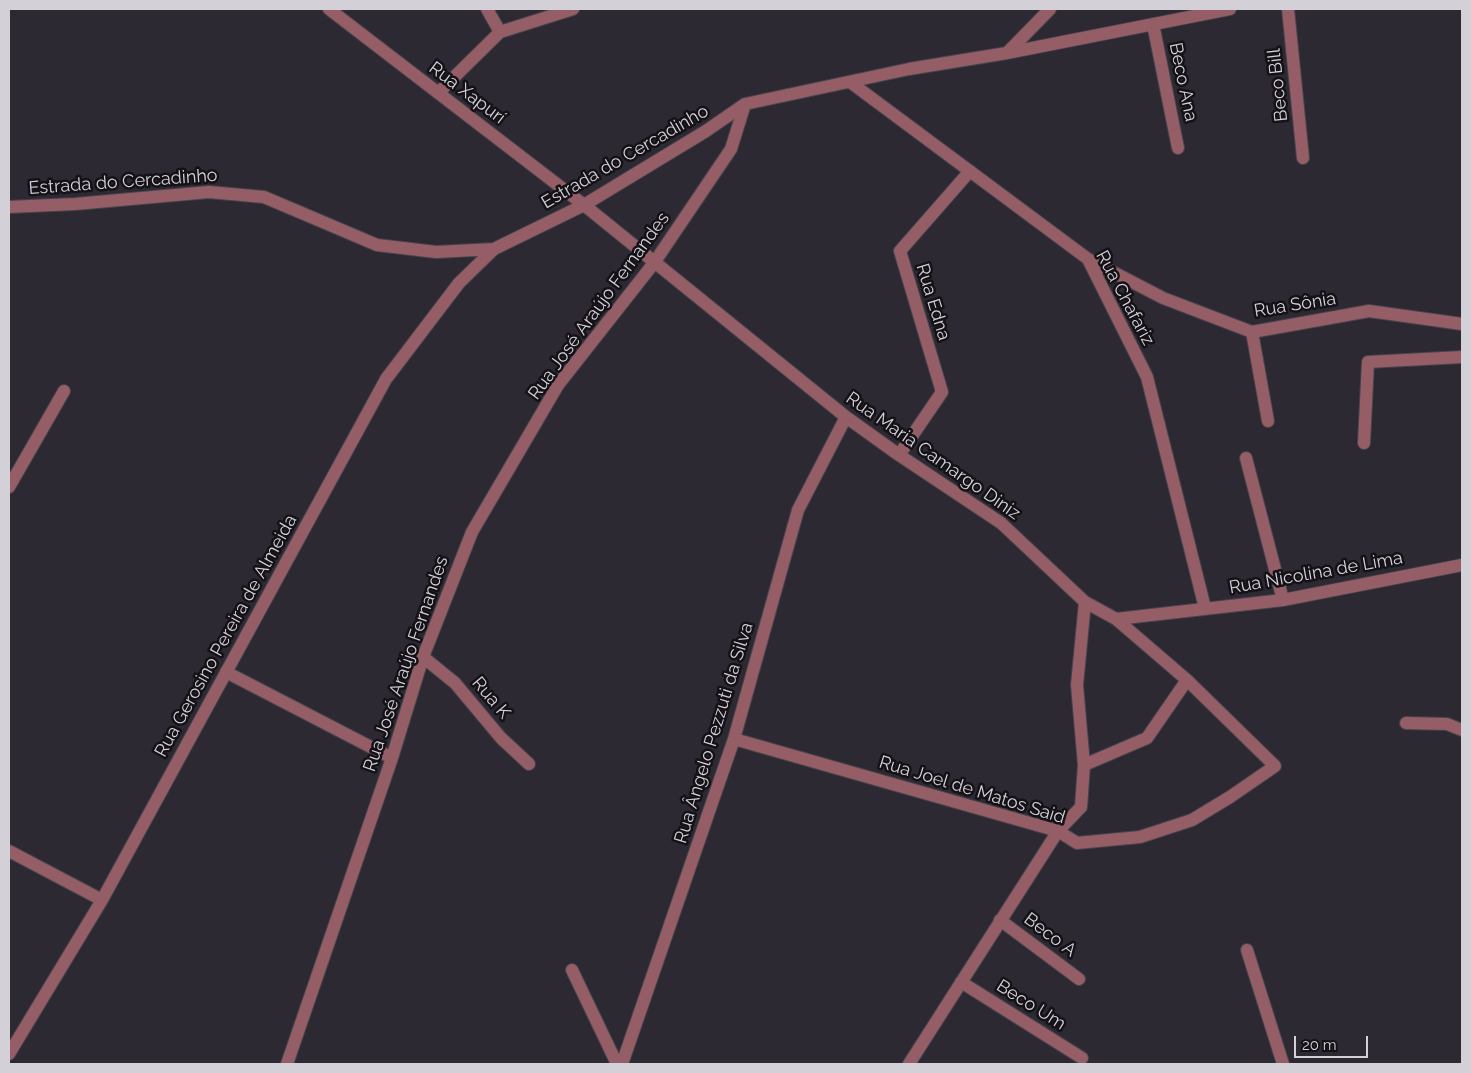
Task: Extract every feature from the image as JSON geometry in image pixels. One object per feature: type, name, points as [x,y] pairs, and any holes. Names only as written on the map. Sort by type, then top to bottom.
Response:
[{"type":"street","name":"Rua Xapurí","points":[[328,9],[584,205]]},
{"type":"street","points":[[487,9],[500,32]]},
{"type":"street","points":[[438,93],[500,32],[573,9]]},
{"type":"street","points":[[1007,53],[1050,9]]},
{"type":"street","name":"Estrada do Cercadinho","points":[[9,207],[75,204],[209,192],[264,197],[377,245],[436,252],[494,248],[584,205],[706,131],[745,104],[909,69],[1007,53],[1230,9]]},
{"type":"street","name":"Beco Bill","points":[[1288,9],[1303,158]]},
{"type":"street","name":"Beco Ana","points":[[1153,24],[1178,148]]},
{"type":"street","name":"Rua Chafariz","points":[[850,82],[1088,259],[1147,377],[1205,608]]},
{"type":"street","name":"Rua José Araújo Fernandes","points":[[288,1064],[392,758],[423,657],[472,532],[558,385],[654,263],[731,149],[745,104]]},
{"type":"street","name":"Rua Edna","points":[[899,455],[942,392],[900,251],[970,171]]},
{"type":"street","name":"Rua Maria Camargo Diniz","points":[[584,205],[846,417],[1001,523],[1085,602],[1116,619],[1187,680],[1275,766]]},
{"type":"street","name":"Rua Gerosino Pereira de Almeida","points":[[9,1054],[102,900],[386,379],[459,283],[494,248]]},
{"type":"street","name":"Rua Sônia","points":[[1088,259],[1163,298],[1252,332],[1369,311],[1462,324]]},
{"type":"street","points":[[1252,332],[1268,421]]},
{"type":"street","points":[[1364,443],[1368,362],[1462,357]]},
{"type":"street","points":[[9,487],[64,391]]},
{"type":"street","name":"Rua Ângelo Pezzuti da Silva","points":[[622,1064],[734,739],[798,510],[846,417]]},
{"type":"street","points":[[1246,458],[1283,600]]},
{"type":"street","name":"Rua Nicolina de Lima","points":[[1116,619],[1283,600],[1462,565]]},
{"type":"street","points":[[909,1064],[1058,831],[1081,806],[1084,765],[1077,684],[1085,602]]},
{"type":"street","name":"Rua K","points":[[423,657],[455,683],[501,738],[529,764]]},
{"type":"street","points":[[226,672],[392,758]]},
{"type":"street","points":[[1084,765],[1147,738],[1187,680]]},
{"type":"street","points":[[1406,723],[1447,724],[1462,730]]},
{"type":"street","name":"Rua Joel de Matos Said","points":[[734,739],[1058,831],[1077,843],[1140,837],[1192,820],[1275,766]]},
{"type":"street","points":[[9,851],[102,900]]},
{"type":"street","name":"Beco A","points":[[1000,920],[1079,979]]},
{"type":"street","points":[[1247,950],[1283,1064]]},
{"type":"street","points":[[572,970],[618,1064]]},
{"type":"street","name":"Beco Um","points":[[960,982],[1082,1058]]}]
